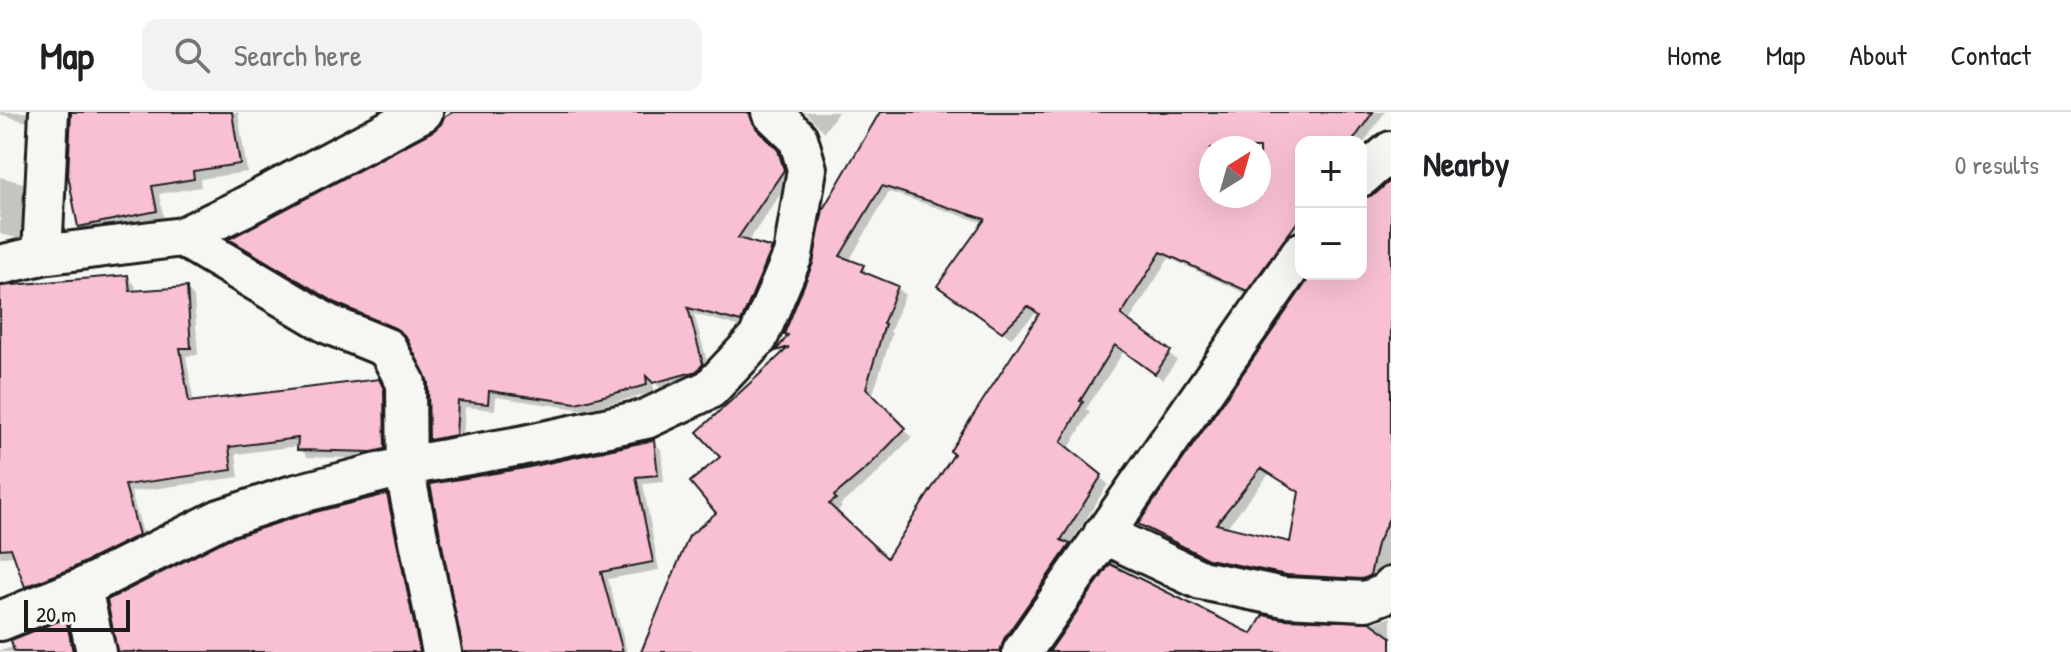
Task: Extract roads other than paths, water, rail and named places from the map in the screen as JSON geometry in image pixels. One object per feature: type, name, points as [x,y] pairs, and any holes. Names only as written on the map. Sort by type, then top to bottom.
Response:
[{"type":"street","points":[[42,255],[49,112]]},
{"type":"street","points":[[0,265],[42,255],[182,237],[423,112]]},
{"type":"street","points":[[0,621],[82,588],[220,519],[293,495],[406,466],[646,419],[710,389],[758,338],[793,255],[807,169],[798,138],[771,112]]},
{"type":"street","points":[[1367,172],[1391,151]]},
{"type":"street","points":[[182,237],[328,324],[387,348],[406,383],[406,466],[442,652]]},
{"type":"street","points":[[1022,652],[1295,261]]},
{"type":"street","points":[[1103,534],[1201,580],[1284,597],[1366,601],[1387,593],[1391,587]]},
{"type":"street","points":[[82,588],[96,652]]}]
